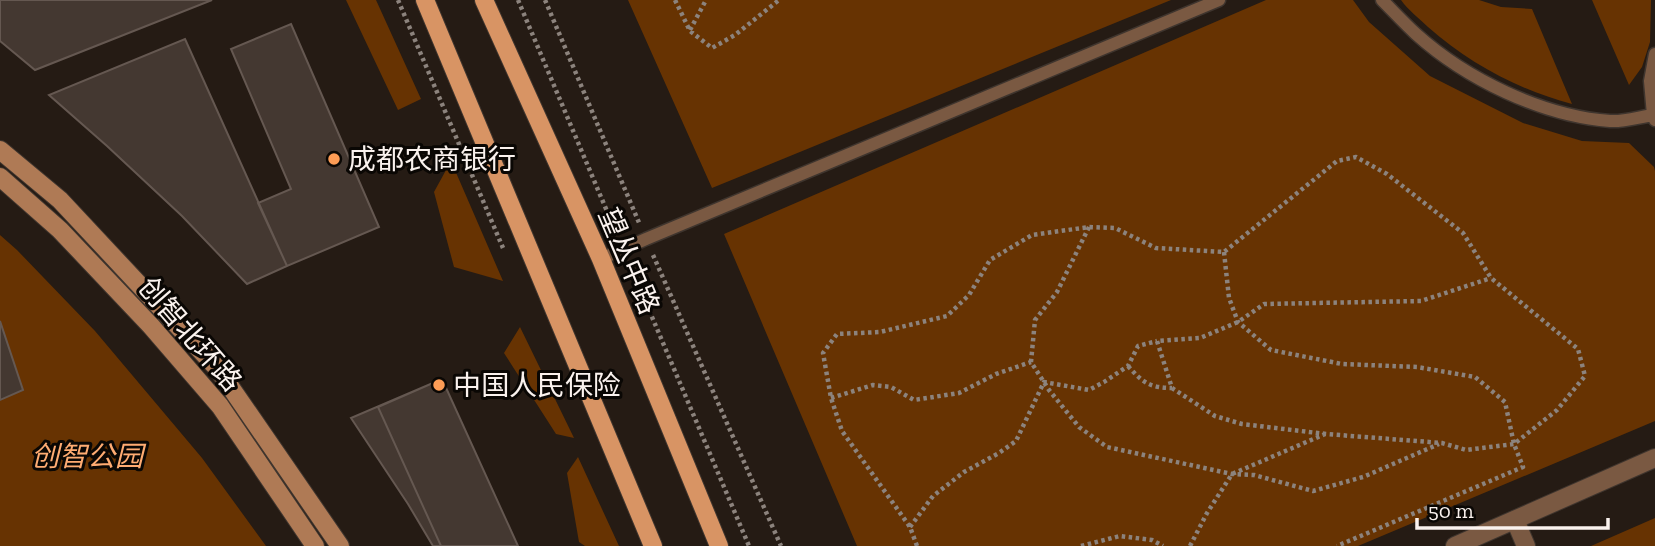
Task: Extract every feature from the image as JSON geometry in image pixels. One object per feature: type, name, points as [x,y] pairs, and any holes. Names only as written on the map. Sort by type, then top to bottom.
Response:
[{"type":"main road","points":[[425,0],[653,546]]},
{"type":"main road","name":"望丛中路","points":[[484,0],[601,259],[719,546]]},
{"type":"main road","points":[[0,150],[60,200],[218,369],[340,546]]},
{"type":"main road","name":"创智北环路","points":[[0,177],[60,230],[151,326],[220,406],[315,546]]},
{"type":"street","points":[[1455,546],[1655,458]]},
{"type":"street","points":[[1515,520],[1526,546]]},
{"type":"lane","points":[[601,259],[1219,0]]},
{"type":"lane","points":[[1382,0],[1418,36],[1462,68],[1516,97],[1574,116],[1613,121],[1654,118],[1650,81],[1655,54]]},
{"type":"path","points":[[518,0],[749,546]]},
{"type":"path","points":[[545,0],[646,239],[781,546]]},
{"type":"path","points":[[675,0],[690,31],[712,48],[735,35],[779,0]]},
{"type":"path","points":[[690,31],[706,0]]},
{"type":"path","points":[[917,546],[910,527],[842,431],[831,398],[823,353],[837,334],[880,331],[947,316],[969,295],[990,260],[1032,235],[1089,227],[1115,228],[1156,248],[1224,252],[1337,161],[1356,157],[1387,174],[1463,233],[1491,278],[1578,349],[1585,376],[1557,410],[1514,444],[1466,450],[1442,443],[1242,424],[1215,416],[1172,388],[1157,388],[1140,379],[1128,366]]},
{"type":"path","points":[[1089,227],[1057,292],[1035,320],[1031,362],[1049,390],[1079,427],[1107,447],[1232,474],[1254,475],[1313,491],[1363,477],[1442,443]]},
{"type":"path","points":[[1224,252],[1229,298],[1238,322],[1271,350],[1342,364],[1417,367],[1475,377],[1506,401],[1514,444],[1523,467],[1337,546]]},
{"type":"path","points":[[1044,382],[1089,390],[1128,366],[1138,346],[1157,341],[1200,338],[1238,322],[1264,304],[1421,301],[1491,278]]},
{"type":"path","points":[[1157,341],[1172,388]]},
{"type":"path","points":[[831,398],[873,385],[891,387],[914,400],[959,393],[996,374],[1031,362]]},
{"type":"path","points":[[910,527],[933,496],[964,472],[1016,441],[1044,382]]},
{"type":"path","points":[[1190,546],[1232,474],[1326,434]]},
{"type":"path","points":[[1081,546],[1120,536],[1152,540],[1163,546]]},
{"type":"green space","points":[[346,0],[376,0],[421,99],[398,110]]},
{"type":"green space","points":[[628,0],[1171,0],[712,188]]},
{"type":"green space","points":[[1266,0],[1353,0],[1369,22],[1430,76],[1523,123],[1582,141],[1629,143],[1654,167],[1655,421],[1358,546],[857,546],[724,234]]},
{"type":"green space","points":[[1401,0],[1479,0],[1501,7],[1532,9],[1572,104],[1514,83],[1478,64],[1444,40]]},
{"type":"green space","points":[[1592,0],[1651,0],[1650,42],[1642,67],[1629,85]]},
{"type":"green space","points":[[451,161],[503,281],[454,267],[434,192]]},
{"type":"green space","name":"创智公园","points":[[0,235],[95,331],[202,458],[266,546],[0,546]]},
{"type":"green space","points":[[520,327],[574,438],[556,434],[504,353]]},
{"type":"green space","points":[[578,457],[619,546],[585,546],[579,542],[567,473]]},
{"type":"green space","points":[[1655,518],[1655,546],[1591,546]]},
{"type":"building","points":[[0,0],[212,0],[35,70],[0,41]]},
{"type":"building","points":[[291,24],[379,227],[287,266],[258,203],[291,189],[231,49]]},
{"type":"building","points":[[185,39],[287,266],[247,284],[182,216],[49,95]]},
{"type":"building","points":[[0,321],[23,390],[0,400]]},
{"type":"building","points":[[442,379],[518,546],[433,546],[351,418]]},
{"type":"building","points":[[442,379],[518,546],[441,546],[378,407]]},
{"type":"place","name":"成都农商银行","points":[[334,159]]},
{"type":"place","name":"中国人民保险","points":[[439,385]]}]
